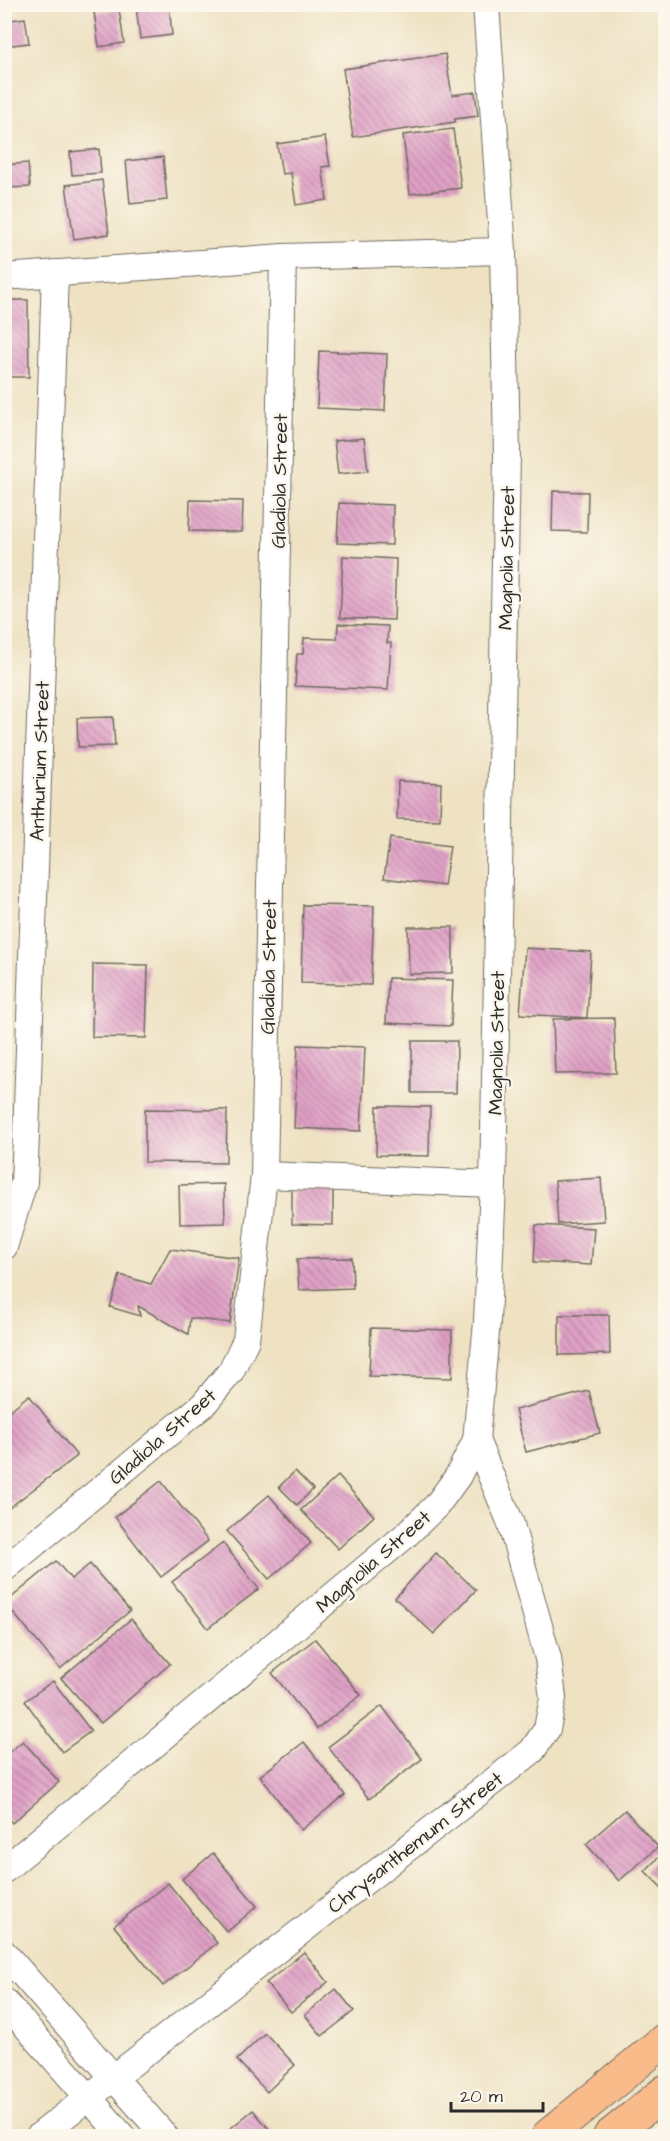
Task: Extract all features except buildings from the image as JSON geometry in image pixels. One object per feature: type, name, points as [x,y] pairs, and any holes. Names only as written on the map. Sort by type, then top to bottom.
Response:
[{"type":"highway","points":[[549,2136],[666,2039]]},
{"type":"highway","points":[[610,2136],[666,2091]]},
{"type":"street","name":"Magnolia Street","points":[[4,1870],[406,1535],[438,1505],[458,1476],[476,1440],[487,1322],[493,1184],[507,455],[503,251],[486,4]]},
{"type":"street","points":[[4,277],[283,257],[503,251]]},
{"type":"street","name":"Gladiola Street","points":[[4,1569],[202,1405],[231,1371],[246,1340],[264,1174],[283,257]]},
{"type":"street","name":"Anthurium Street","points":[[4,1246],[24,1182],[55,273]]},
{"type":"street","points":[[264,1174],[493,1184]]},
{"type":"street","name":"Chrysanthemum Street","points":[[39,2136],[532,1751],[547,1729],[554,1698],[548,1658],[510,1521],[476,1440]]},
{"type":"street","points":[[4,1953],[165,2136]]},
{"type":"street","points":[[4,2001],[122,2136]]}]
